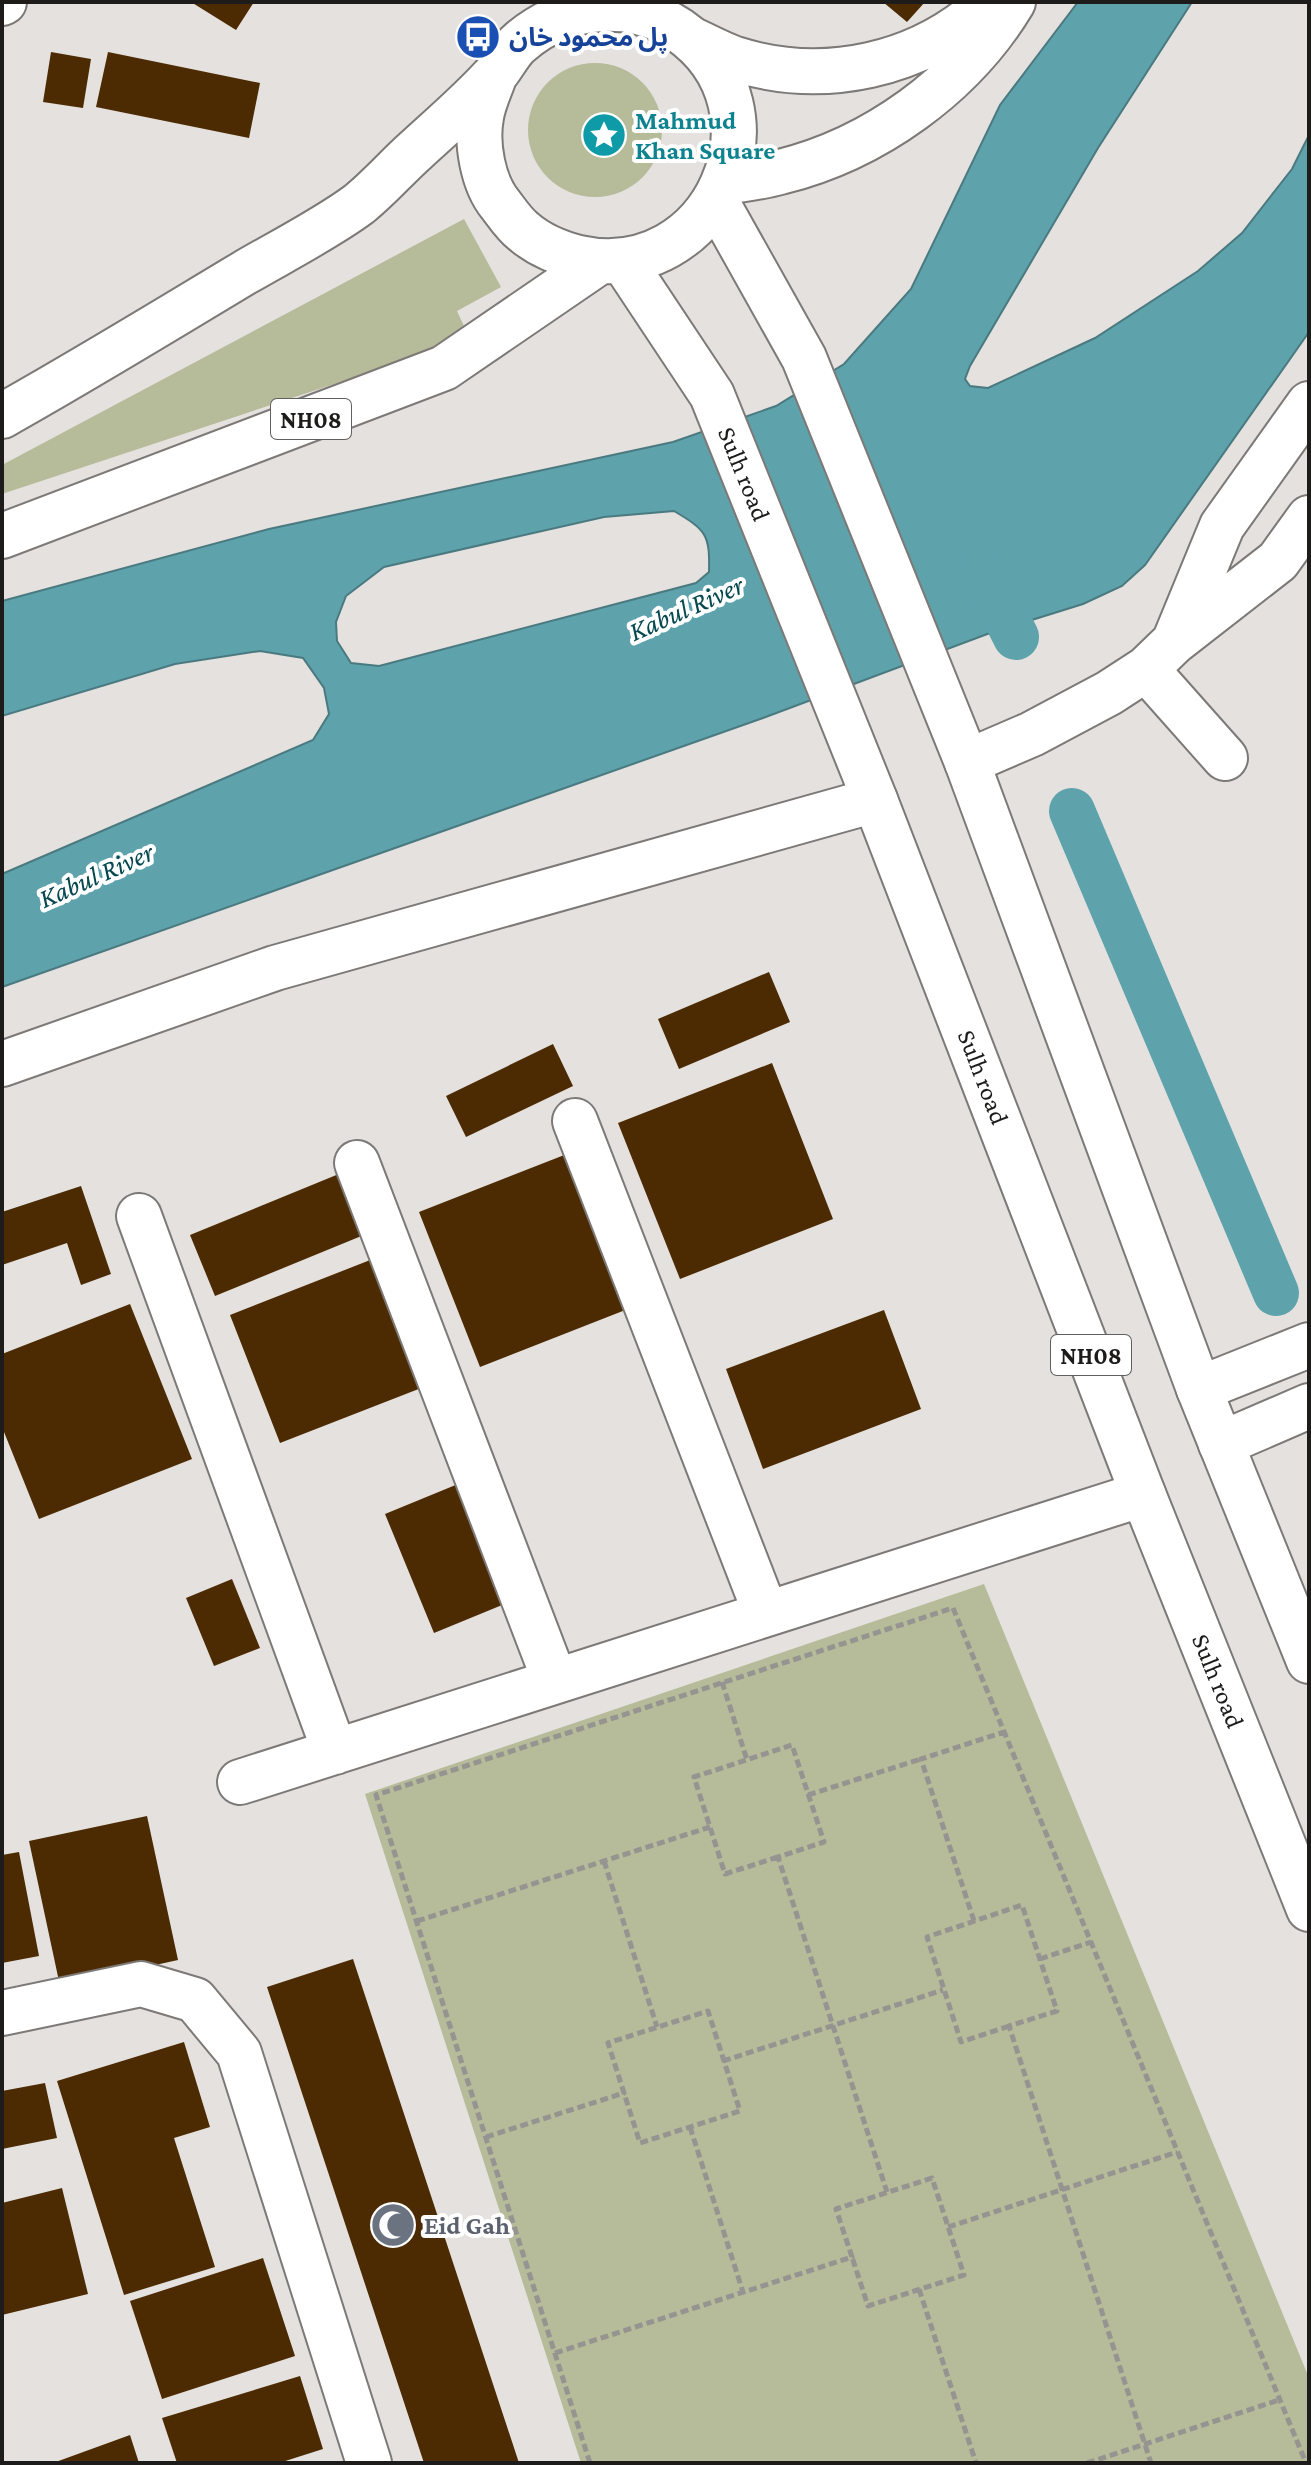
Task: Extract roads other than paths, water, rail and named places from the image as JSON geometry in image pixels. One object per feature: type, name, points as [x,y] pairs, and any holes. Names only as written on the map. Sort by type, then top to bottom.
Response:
[{"type":"main road","points":[[695,41],[733,58],[774,69],[816,72],[858,69],[898,58],[936,41],[971,19],[989,2]]},
{"type":"main road","points":[[1013,2],[973,56],[932,95],[886,128],[835,154],[721,191],[804,358],[967,762],[1199,1389],[1309,1661]]},
{"type":"main road","name":"NH08","points":[[2,416],[358,204],[494,77],[517,45],[568,9],[624,8],[663,19],[695,41],[718,72],[732,107],[734,145],[721,191],[692,230],[660,250],[611,262],[444,368],[2,536]]},
{"type":"main road","name":"NH08","points":[[494,77],[481,117],[481,159],[496,198],[522,231],[558,253],[611,262]]},
{"type":"main road","name":"Sulh road","points":[[611,262],[712,395],[875,800],[1143,1494],[1309,1909]]},
{"type":"main road","points":[[1160,655],[1222,526],[1309,404]]},
{"type":"main road","points":[[967,762],[1083,707],[1160,655],[1278,561],[1309,518]]},
{"type":"main road","points":[[1160,655],[1225,758]]},
{"type":"main road","points":[[2,1064],[275,968],[875,800]]},
{"type":"main road","points":[[575,1121],[766,1614]]},
{"type":"main road","points":[[357,1163],[555,1681]]},
{"type":"main road","points":[[139,1216],[335,1752]]},
{"type":"main road","points":[[1199,1389],[1309,1345]]},
{"type":"main road","points":[[1221,1444],[1309,1406]]},
{"type":"main road","points":[[240,1782],[1143,1494]]},
{"type":"main road","points":[[2,2013],[141,1984],[195,2000],[239,2053],[369,2463]]},
{"type":"water","name":"Kabul River","points":[[1078,2],[1192,2],[1098,148],[970,366],[965,379],[970,386],[988,388],[1095,338],[1198,271],[1242,233],[1292,169],[1309,135],[1309,332],[1145,565],[1122,586],[1083,604],[990,633],[763,718],[2,987],[2,874],[313,740],[329,714],[324,688],[303,658],[260,651],[175,664],[2,716],[2,601],[269,529],[673,442],[776,406],[844,364],[911,289],[1000,105]],"holes":[[[674,511],[704,534],[707,541],[709,572],[696,583],[379,666],[351,663],[337,641],[336,622],[346,596],[384,567],[604,517]]]},
{"type":"waterway","points":[[983,572],[1016,637]]},
{"type":"waterway","points":[[1072,811],[1276,1293]]},
{"type":"place","name":"پل محمود خان","points":[[478,37]]},
{"type":"place","name":"Mahmud Khan Square","points":[[604,135]]},
{"type":"place","name":"Eid Gah","points":[[393,2225]]}]
